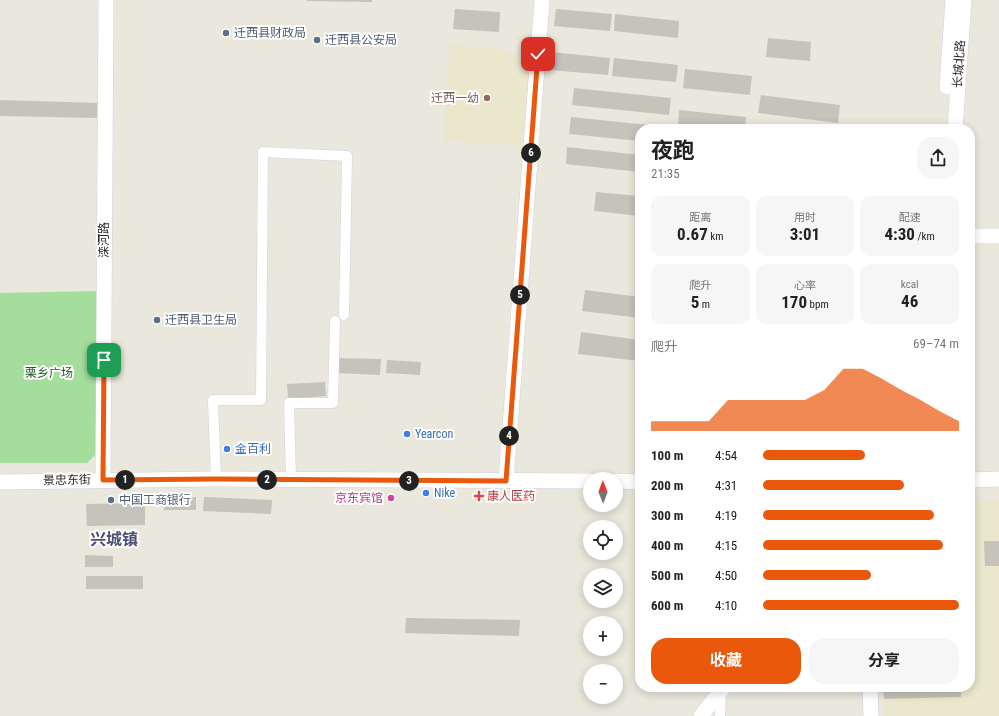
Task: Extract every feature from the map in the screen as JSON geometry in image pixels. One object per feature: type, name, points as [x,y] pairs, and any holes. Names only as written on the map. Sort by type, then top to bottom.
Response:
[{"type":"street","name":"滦河路","points":[[103,480],[106,0]]},
{"type":"street","points":[[506,481],[542,0]]},
{"type":"street","name":"长城北路","points":[[944,124],[953,0]]},
{"type":"street","name":"长城北路","points":[[955,124],[964,0]]},
{"type":"street","points":[[216,479],[214,400],[261,400],[263,152],[347,156],[344,314]]},
{"type":"street","points":[[975,236],[999,236]]},
{"type":"street","points":[[291,480],[289,403],[333,402],[335,322]]},
{"type":"street","name":"景忠东街","points":[[0,482],[216,479],[583,482]]},
{"type":"street","points":[[975,480],[999,479]]},
{"type":"street","points":[[623,482],[635,482]]},
{"type":"street","points":[[701,716],[720,692]]},
{"type":"street","points":[[720,716],[722,692]]},
{"type":"street","points":[[870,692],[871,716]]},
{"type":"shaded area","name":"迁西一幼","points":[[450,45],[502,50],[503,54],[531,55],[523,145],[443,141]]},
{"type":"shaded area","points":[[975,502],[999,502],[999,716],[885,716],[884,692],[975,692]]},
{"type":"green space","name":"栗乡广场","points":[[99,291],[97,453],[87,463],[0,463],[0,293]]},
{"type":"building","name":"迁西县公安局","points":[[372,0],[372,2],[307,1]]},
{"type":"building","points":[[455,9],[500,12],[499,32],[453,29]]},
{"type":"building","points":[[556,9],[612,14],[610,31],[554,26]]},
{"type":"building","points":[[615,14],[679,21],[678,38],[614,31]]},
{"type":"building","points":[[768,38],[811,42],[810,61],[766,57]]},
{"type":"building","points":[[551,52],[610,58],[608,75],[549,70]]},
{"type":"building","points":[[614,58],[678,65],[676,82],[612,76]]},
{"type":"building","points":[[685,69],[752,76],[750,95],[683,88]]},
{"type":"building","points":[[574,88],[671,98],[669,115],[572,105]]},
{"type":"building","points":[[761,95],[840,105],[838,123],[758,113]]},
{"type":"building","points":[[0,100],[98,103],[97,118],[0,116]]},
{"type":"building","points":[[679,110],[746,117],[745,124],[678,124]]},
{"type":"building","points":[[571,117],[639,124],[635,124],[635,141],[569,134]]},
{"type":"building","points":[[567,147],[635,154],[635,171],[566,164]]},
{"type":"building","points":[[596,192],[635,196],[635,215],[594,211]]},
{"type":"building","points":[[585,290],[635,296],[635,317],[582,311]]},
{"type":"building","points":[[581,332],[635,339],[635,360],[578,354]]},
{"type":"building","points":[[337,358],[381,359],[380,375],[337,373]]},
{"type":"building","points":[[387,360],[421,362],[420,375],[386,373]]},
{"type":"building","points":[[325,382],[326,396],[288,399],[287,384]]},
{"type":"building","points":[[163,497],[196,497],[196,510],[164,510]]},
{"type":"building","points":[[204,497],[272,500],[271,514],[203,511]]},
{"type":"building","points":[[145,503],[145,525],[87,526],[86,504]]},
{"type":"building","points":[[984,541],[999,541],[999,566],[985,566]]},
{"type":"building","points":[[85,555],[113,556],[113,567],[85,567]]},
{"type":"building","points":[[86,576],[143,576],[143,589],[86,589]]},
{"type":"building","points":[[406,618],[520,620],[519,636],[405,633]]},
{"type":"building","points":[[883,692],[961,692],[961,697],[884,699]]},
{"type":"place","name":"迁西县财政局","points":[[226,33]]},
{"type":"place","name":"迁西县公安局","points":[[317,40]]},
{"type":"place","name":"迁西一幼","points":[[487,98]]},
{"type":"place","name":"迁西县卫生局","points":[[157,320]]},
{"type":"place","name":"Yearcon","points":[[407,434]]},
{"type":"place","name":"金百利","points":[[227,449]]},
{"type":"place","name":"Nike","points":[[426,493]]},
{"type":"place","name":"康人医药","points":[[479,496]]},
{"type":"place","name":"京东宾馆","points":[[391,498]]},
{"type":"place","name":"中国工商银行","points":[[111,500]]},
{"type":"district","name":"兴城镇","points":[[114,539]]},
{"type":"route","points":[[104,360],[103,480],[216,479],[506,481],[538,54]]}]
